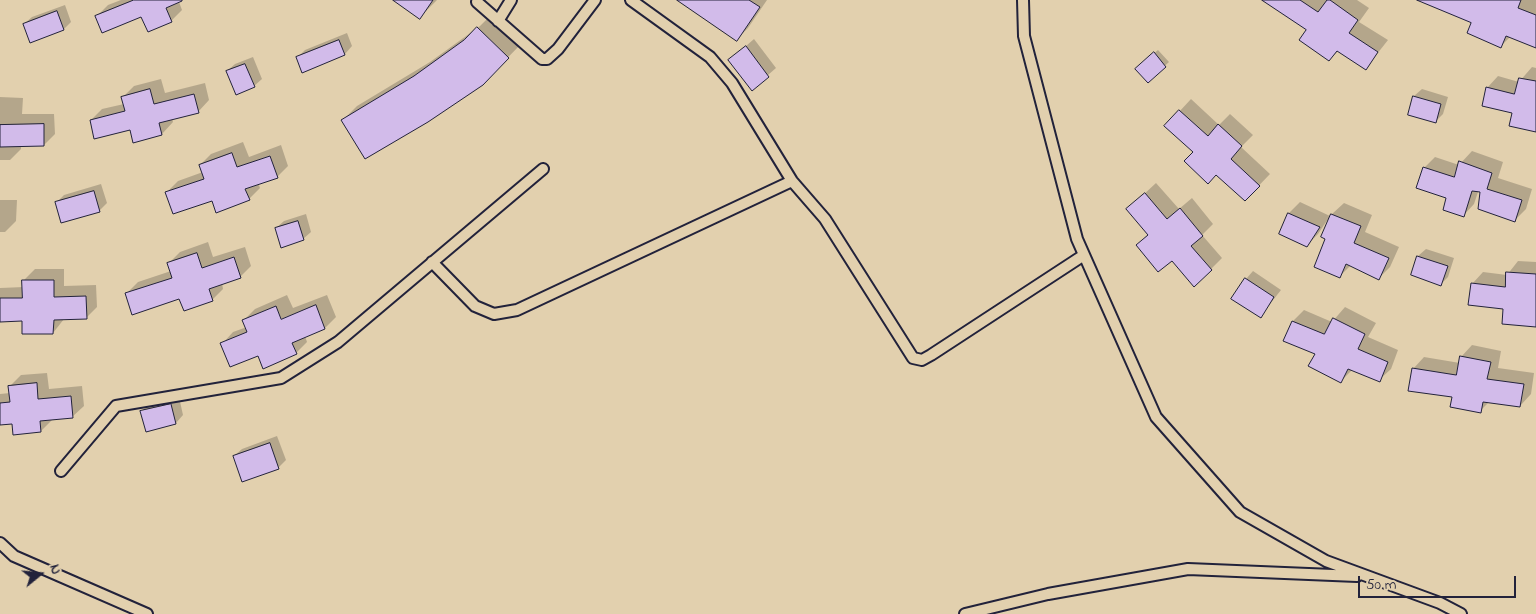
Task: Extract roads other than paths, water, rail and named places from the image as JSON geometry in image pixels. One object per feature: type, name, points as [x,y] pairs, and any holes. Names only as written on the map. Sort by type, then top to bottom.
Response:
[{"type":"lane","points":[[498,21],[511,0]]},
{"type":"lane","points":[[477,2],[542,59],[547,59],[558,49],[594,0]]},
{"type":"lane","points":[[631,0],[710,57],[732,83],[792,181],[825,218],[913,358],[922,360],[931,355],[1084,255]]},
{"type":"lane","points":[[1023,0],[1024,36],[1077,239],[1156,417],[1240,512],[1326,561],[1440,603],[1461,614]]},
{"type":"lane","points":[[61,472],[116,406],[281,378],[338,342],[543,169]]},
{"type":"lane","points":[[432,262],[474,306],[494,314],[517,310],[792,181]]},
{"type":"lane","points":[[0,543],[14,556],[147,614]]},
{"type":"lane","points":[[966,614],[1048,594],[1188,569],[1368,577]]}]
